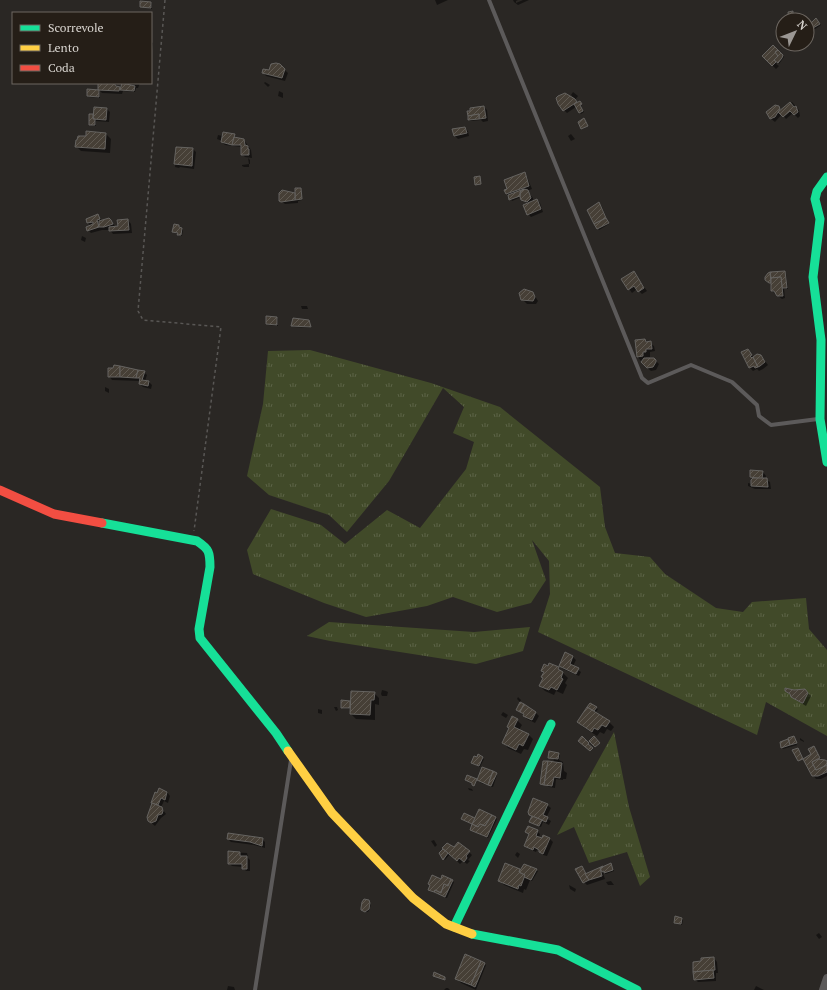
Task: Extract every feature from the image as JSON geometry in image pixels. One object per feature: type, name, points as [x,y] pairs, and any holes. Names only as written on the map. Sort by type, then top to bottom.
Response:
[{"type":"street","points":[[827,177],[817,191],[815,199],[820,219],[813,276],[821,340],[820,419],[827,462]]},
{"type":"street","points":[[0,490],[54,514],[197,541],[209,550],[211,562],[198,629],[200,638],[276,733],[332,813],[413,898],[446,924],[467,933],[558,950],[637,990]]},
{"type":"street","points":[[454,927],[551,724]]},
{"type":"street","points":[[823,990],[827,978]]},
{"type":"lane","points":[[489,0],[642,378],[648,383],[691,365],[732,382],[757,405],[759,416],[770,425],[820,419]]},
{"type":"lane","points":[[254,990],[292,756]]},
{"type":"path","points":[[165,0],[138,311],[143,320],[221,327],[193,541]]},
{"type":"green space","points":[[310,350],[431,383],[500,407],[600,487],[605,527],[615,553],[650,557],[665,574],[716,608],[743,612],[752,602],[806,598],[809,629],[827,650],[827,736],[766,702],[757,735],[538,632],[550,594],[549,561],[532,540],[546,580],[531,603],[497,612],[453,597],[427,606],[366,617],[324,603],[253,574],[247,550],[271,509],[321,525],[345,544],[387,510],[420,528],[466,469],[474,442],[453,433],[464,407],[443,388],[389,481],[347,532],[329,515],[269,495],[247,476],[263,404],[268,351]]},
{"type":"green space","points":[[329,622],[474,632],[530,627],[523,651],[476,664],[307,636]]},
{"type":"green space","points":[[614,732],[629,807],[650,877],[640,886],[627,852],[589,863],[574,827],[557,835]]},
{"type":"building","points":[[140,1],[151,2],[151,8],[140,7]]},
{"type":"building","points":[[816,18],[820,24],[815,27]]},
{"type":"building","points":[[773,45],[778,56],[774,60],[776,62],[772,66],[762,56]]},
{"type":"building","points":[[775,52],[780,52],[783,55],[778,63],[774,60],[778,56]]},
{"type":"building","points":[[271,64],[280,64],[285,69],[282,78],[262,73],[263,69],[269,70]]},
{"type":"building","points":[[98,84],[115,84],[120,87],[119,91],[98,90]]},
{"type":"building","points":[[122,84],[135,86],[134,91],[120,90]]},
{"type":"building","points":[[87,89],[99,90],[99,97],[87,96]]},
{"type":"building","points":[[565,93],[577,102],[563,111],[556,98]]},
{"type":"building","points":[[580,101],[583,111],[579,113],[574,104]]},
{"type":"building","points":[[790,102],[794,107],[796,106],[798,112],[794,115],[790,111],[783,117],[778,112]]},
{"type":"building","points":[[775,105],[779,106],[780,109],[775,117],[770,119],[766,112]]},
{"type":"building","points":[[484,106],[486,118],[479,119],[479,114],[468,116],[467,111],[470,111],[470,108]]},
{"type":"building","points":[[94,107],[107,108],[106,120],[93,119]]},
{"type":"building","points":[[89,114],[93,114],[95,125],[89,125]]},
{"type":"building","points":[[479,114],[479,119],[468,120],[468,116]]},
{"type":"building","points":[[584,118],[588,126],[581,129],[578,122]]},
{"type":"building","points":[[465,127],[467,133],[454,136],[452,129]]},
{"type":"building","points":[[86,131],[106,133],[105,149],[75,147],[78,136],[86,136]]},
{"type":"building","points":[[223,132],[235,134],[232,145],[221,142]]},
{"type":"building","points":[[234,137],[244,139],[245,145],[248,146],[249,149],[249,155],[241,155],[241,145],[232,145]]},
{"type":"building","points":[[176,147],[193,148],[192,166],[174,164]]},
{"type":"building","points":[[525,172],[529,186],[506,194],[504,190],[507,189],[504,180]]},
{"type":"building","points":[[480,176],[481,184],[475,185],[474,177]]},
{"type":"building","points":[[295,188],[301,188],[302,199],[295,200]]},
{"type":"building","points":[[524,189],[528,190],[531,198],[527,202],[521,200],[520,196],[520,192]]},
{"type":"building","points":[[524,189],[520,192],[520,196],[509,200],[508,195]]},
{"type":"building","points":[[282,190],[295,193],[295,200],[279,201],[279,193]]},
{"type":"building","points":[[537,199],[541,209],[527,215],[523,205]]},
{"type":"building","points":[[599,202],[606,218],[594,224],[587,210]]},
{"type":"building","points":[[98,214],[100,219],[97,220],[99,227],[87,231],[86,227],[93,224],[93,222],[87,223],[86,219]]},
{"type":"building","points":[[109,218],[113,224],[99,227],[99,221]]},
{"type":"building","points":[[606,218],[609,223],[597,229],[594,224]]},
{"type":"building","points":[[128,219],[129,230],[109,231],[109,227],[118,226],[117,220]]},
{"type":"building","points":[[174,224],[179,225],[179,227],[182,228],[181,235],[177,235],[178,233],[172,232]]},
{"type":"building","points":[[634,271],[644,288],[638,292],[634,286],[628,290],[621,279]]},
{"type":"building","points":[[785,271],[787,288],[782,288],[781,277],[771,278],[770,272]]},
{"type":"building","points":[[770,272],[771,283],[769,283],[765,280],[765,277]]},
{"type":"building","points":[[781,277],[783,296],[777,296],[774,291],[771,291],[771,278]]},
{"type":"building","points":[[524,289],[533,292],[535,297],[533,301],[521,300],[519,293]]},
{"type":"building","points":[[266,316],[277,317],[277,325],[266,324]]},
{"type":"building","points":[[293,318],[309,320],[311,327],[291,326]]},
{"type":"building","points":[[645,339],[646,342],[651,341],[652,349],[646,349],[646,352],[643,352],[643,356],[637,357],[635,340]]},
{"type":"building","points":[[748,349],[752,355],[750,356],[752,358],[753,357],[758,367],[755,368],[754,366],[749,368],[741,352]]},
{"type":"building","points":[[757,354],[761,355],[765,362],[758,367],[753,357]]},
{"type":"building","points":[[644,358],[654,358],[656,360],[653,367],[647,368],[641,362]]},
{"type":"building","points":[[114,365],[120,366],[120,377],[108,377],[108,368],[113,368]]},
{"type":"building","points":[[120,366],[138,370],[136,378],[120,377]]},
{"type":"building","points":[[138,370],[145,371],[142,380],[149,381],[148,386],[139,384],[140,378],[136,378]]},
{"type":"building","points":[[750,470],[763,471],[762,479],[750,477]]},
{"type":"building","points":[[753,478],[767,478],[768,487],[751,486],[751,480]]},
{"type":"building","points":[[565,652],[573,656],[570,664],[579,668],[576,674],[559,666]]},
{"type":"building","points":[[549,663],[559,667],[558,669],[563,672],[561,678],[563,679],[557,690],[551,687],[549,690],[539,686],[543,678],[541,677],[544,672],[541,671],[544,664],[548,666]]},
{"type":"building","points":[[785,688],[794,690],[805,689],[808,693],[802,703],[791,697],[790,694],[785,691]]},
{"type":"building","points":[[351,691],[375,692],[374,700],[371,700],[370,715],[350,714]]},
{"type":"building","points":[[341,700],[350,701],[350,708],[341,708]]},
{"type":"building","points":[[520,702],[524,704],[520,712],[516,710]]},
{"type":"building","points":[[590,703],[597,707],[594,711],[587,707]]},
{"type":"building","points":[[524,704],[536,712],[532,720],[523,716],[524,714],[520,712]]},
{"type":"building","points":[[587,707],[610,721],[606,727],[602,725],[598,730],[594,728],[592,732],[577,722]]},
{"type":"building","points":[[512,716],[518,719],[514,727],[529,734],[523,746],[519,744],[516,750],[502,743],[509,728],[507,727]]},
{"type":"building","points":[[582,736],[593,748],[590,751],[578,741]]},
{"type":"building","points":[[594,736],[600,743],[595,747],[589,741]]},
{"type":"building","points":[[794,736],[797,743],[790,745],[788,738]]},
{"type":"building","points":[[788,739],[790,745],[781,748],[780,742]]},
{"type":"building","points":[[814,746],[820,758],[812,762],[816,770],[827,765],[827,772],[818,776],[812,776],[803,759],[811,754],[808,749]]},
{"type":"building","points":[[798,748],[803,759],[798,761],[792,750]]},
{"type":"building","points":[[549,751],[559,753],[558,759],[548,758]]},
{"type":"building","points":[[478,754],[483,757],[479,766],[471,763],[474,756],[477,757]]},
{"type":"building","points":[[818,759],[827,761],[827,765],[816,770],[812,762]]},
{"type":"building","points":[[543,761],[548,761],[544,785],[540,784]]},
{"type":"building","points":[[548,761],[562,763],[560,778],[554,777],[552,786],[544,785]]},
{"type":"building","points":[[482,767],[493,771],[488,785],[477,780]]},
{"type":"building","points":[[493,771],[497,773],[491,786],[488,785]]},
{"type":"building","points":[[467,775],[477,779],[474,786],[472,783],[465,780]]},
{"type":"building","points":[[159,788],[167,792],[165,800],[161,798],[158,805],[151,803],[155,792],[157,793]]},
{"type":"building","points":[[533,798],[548,804],[543,815],[548,817],[546,822],[529,815],[528,812]]},
{"type":"building","points":[[152,803],[162,807],[163,811],[162,814],[158,815],[156,821],[151,823],[148,821],[147,817]]},
{"type":"building","points":[[479,809],[492,815],[485,826],[480,824],[478,827],[472,824]]},
{"type":"building","points":[[464,813],[475,818],[472,824],[461,819]]},
{"type":"building","points":[[492,815],[496,817],[487,837],[470,830],[472,824],[478,827],[480,824],[485,826]]},
{"type":"building","points":[[532,816],[542,820],[539,826],[529,822]]},
{"type":"building","points":[[528,826],[538,830],[536,836],[542,838],[543,835],[550,838],[543,854],[534,847],[533,850],[524,846],[529,834],[525,832]]},
{"type":"building","points":[[228,833],[263,838],[262,846],[250,842],[227,839]]},
{"type":"building","points":[[458,842],[470,851],[464,862],[459,858],[457,861],[442,848],[447,843],[454,847]]},
{"type":"building","points":[[443,849],[448,853],[443,860],[439,853]]},
{"type":"building","points":[[228,851],[240,852],[240,856],[247,856],[247,869],[242,869],[242,864],[228,864]]},
{"type":"building","points":[[505,863],[520,869],[519,872],[525,875],[521,886],[519,885],[518,889],[498,881]]},
{"type":"building","points":[[611,863],[613,870],[604,873],[604,871],[602,872],[600,868]]},
{"type":"building","points":[[524,864],[537,869],[531,880],[524,877],[525,875],[519,872]]},
{"type":"building","points":[[582,866],[589,880],[583,883],[575,869]]},
{"type":"building","points":[[603,866],[600,868],[602,876],[589,880],[585,874]]},
{"type":"building","points":[[432,875],[441,879],[442,875],[451,879],[448,886],[444,884],[441,893],[435,890],[434,892],[428,890],[430,885],[428,884]]},
{"type":"building","points":[[451,879],[453,880],[445,897],[434,892],[435,890],[441,893],[444,884],[448,886]]},
{"type":"building","points":[[364,899],[369,900],[370,903],[369,909],[365,912],[361,910]]},
{"type":"building","points":[[675,916],[682,918],[681,924],[674,923]]},
{"type":"building","points":[[465,954],[481,961],[471,985],[455,979]]},
{"type":"building","points":[[714,957],[715,970],[693,972],[693,962],[701,961],[701,958]]},
{"type":"building","points":[[481,961],[485,963],[475,987],[471,985]]},
{"type":"building","points":[[713,970],[714,978],[694,980],[693,972]]},
{"type":"building","points":[[434,972],[445,977],[445,980],[433,976]]},
{"type":"traffic: fast","points":[[827,177],[817,191],[815,199],[820,219],[813,277],[821,340],[820,419],[827,462]]},
{"type":"traffic: fast","points":[[102,523],[197,541],[204,546],[209,554],[210,567],[199,629],[200,638],[276,733],[288,751]]},
{"type":"traffic: fast","points":[[454,927],[551,724]]},
{"type":"traffic: fast","points":[[472,934],[558,950],[637,990]]},
{"type":"traffic: slow","points":[[288,751],[332,813],[413,898],[446,924],[472,934]]},
{"type":"traffic: jam","points":[[0,490],[54,514],[102,523]]}]
